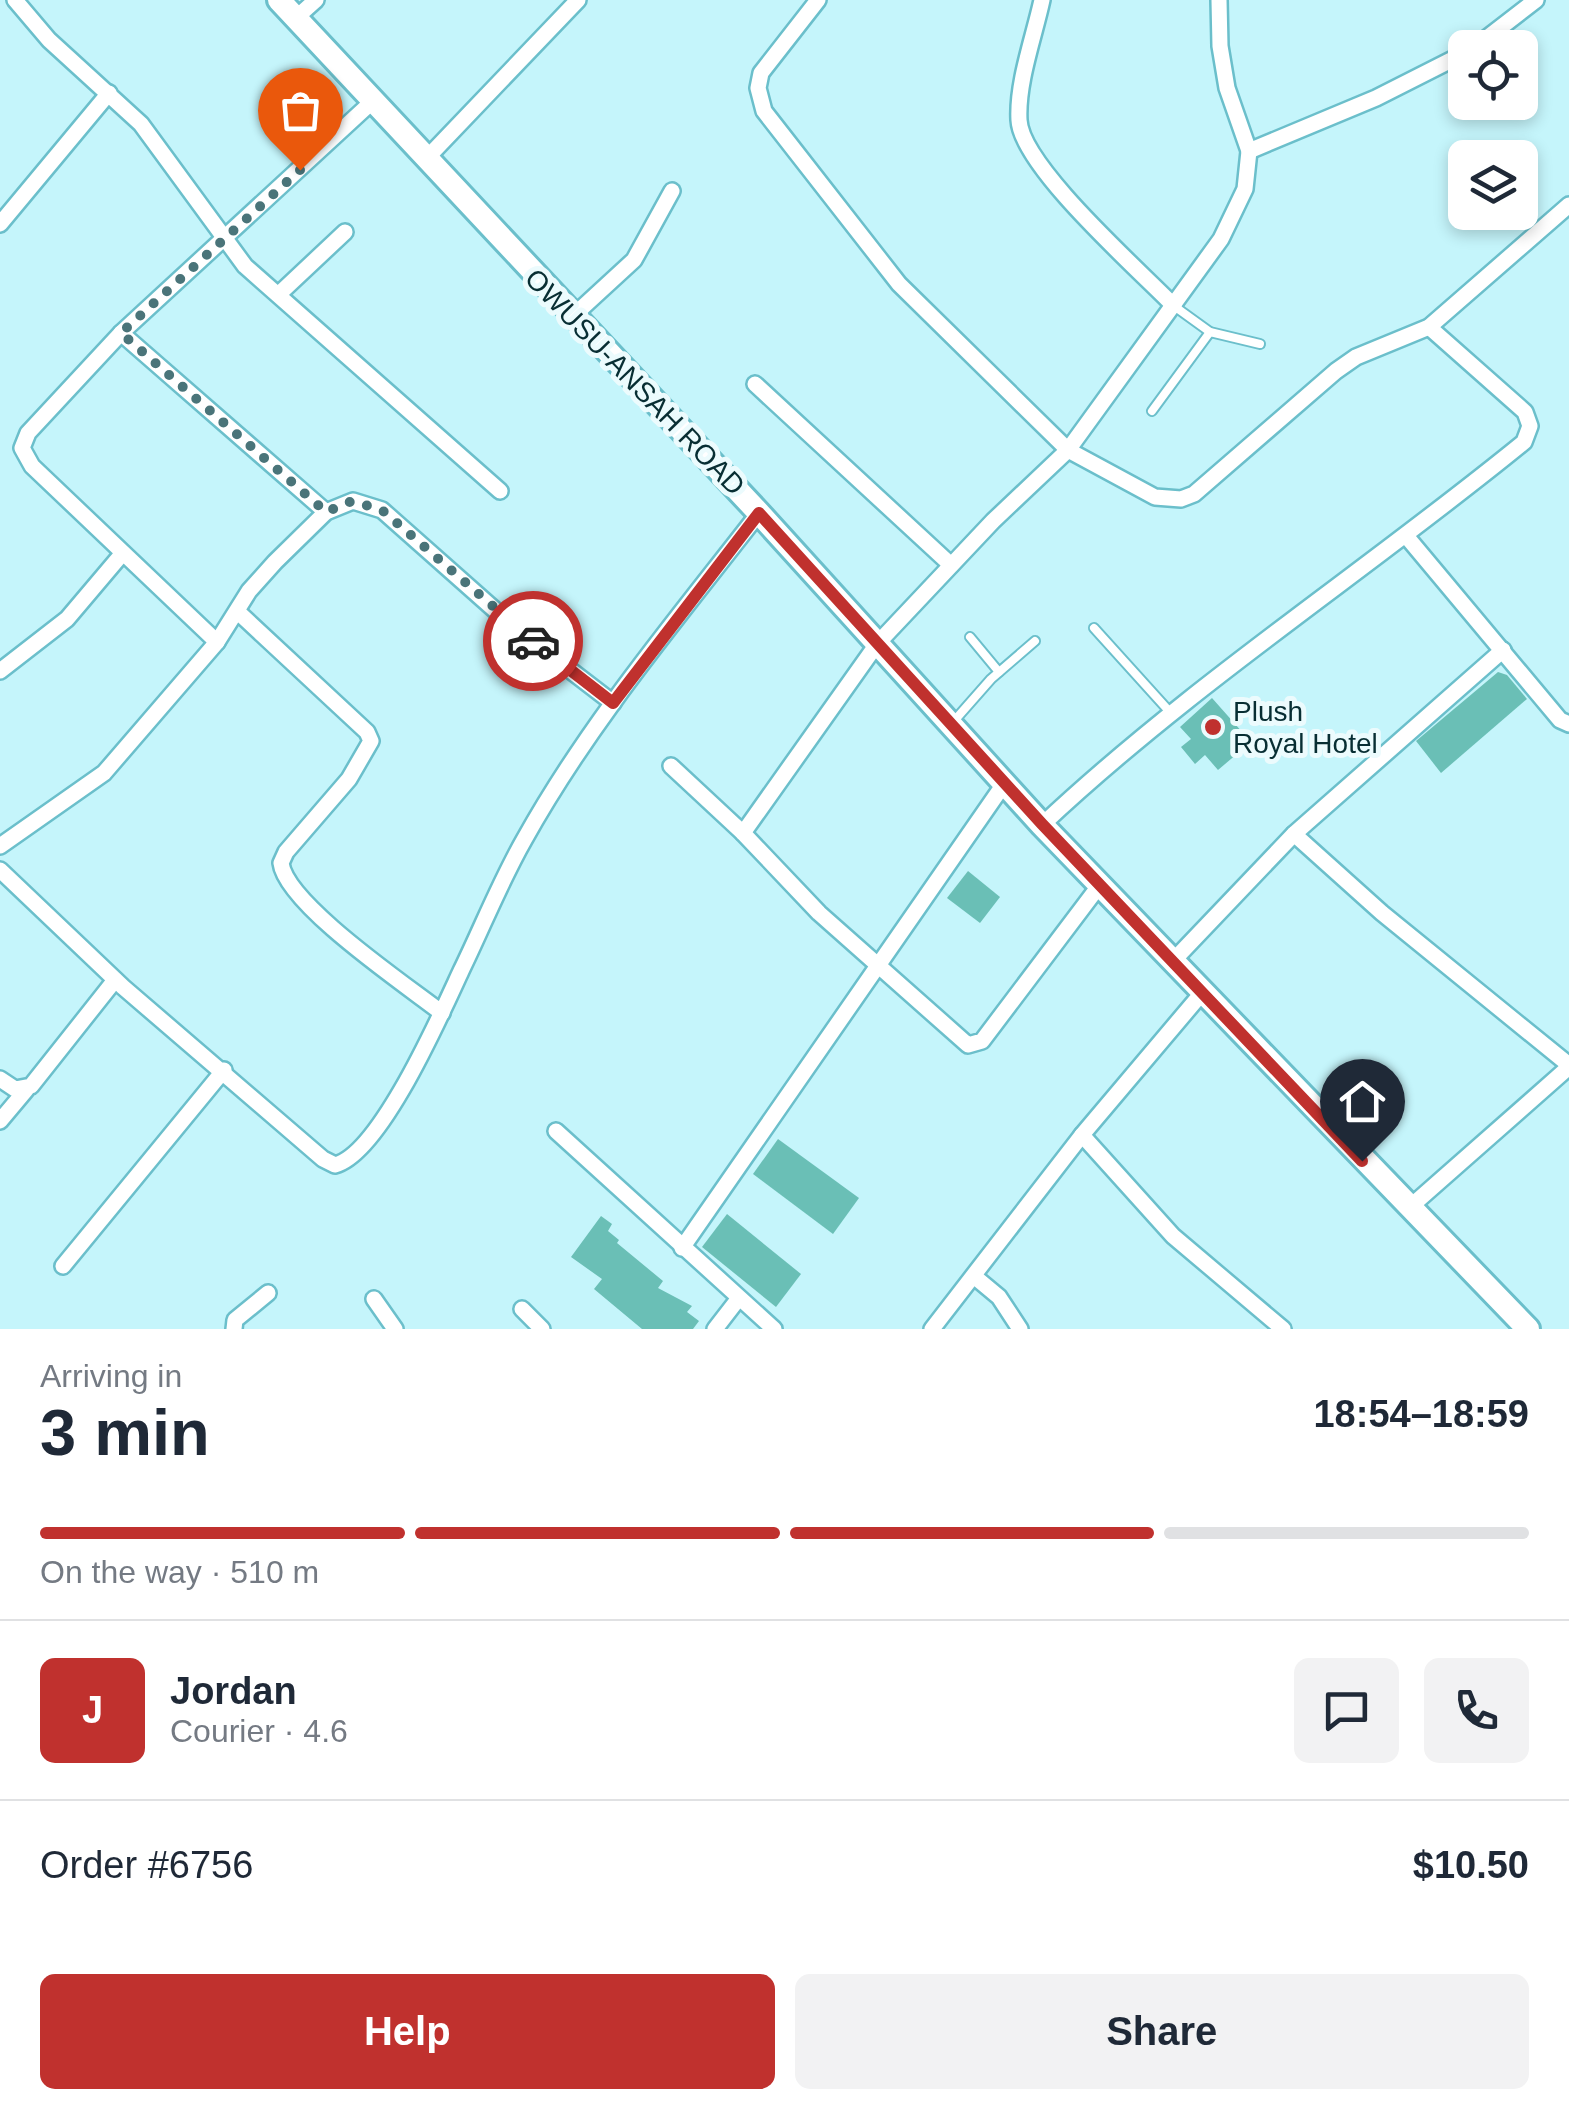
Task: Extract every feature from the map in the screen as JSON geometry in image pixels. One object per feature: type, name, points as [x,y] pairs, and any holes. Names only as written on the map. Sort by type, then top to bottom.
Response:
[{"type":"street","points":[[14,0],[49,40],[140,124],[245,266],[500,492]]},
{"type":"street","name":"OWUSU-ANSAH ROAD","points":[[280,0],[759,513],[1004,784],[1528,1329]]},
{"type":"street","points":[[297,18],[316,0]]},
{"type":"street","points":[[426,159],[578,0]]},
{"type":"street","points":[[818,0],[761,72],[758,88],[764,111],[899,284],[1068,450],[1155,497],[1181,500],[1194,494],[1356,357],[1429,327],[1569,204]]},
{"type":"street","points":[[1042,0],[1020,101],[1022,137],[1046,174],[1174,306]]},
{"type":"street","points":[[743,832],[878,644],[951,565],[1068,450],[1221,239],[1238,205],[1249,152],[1228,88],[1220,46],[1219,0]]},
{"type":"street","points":[[1497,30],[1536,0]]},
{"type":"street","points":[[1249,152],[1376,98],[1448,62]]},
{"type":"street","points":[[0,224],[109,92]]},
{"type":"street","points":[[217,642],[32,466],[22,448],[28,433],[121,333],[374,100]]},
{"type":"street","points":[[572,317],[634,260],[672,191]]},
{"type":"street","points":[[279,294],[345,232]]},
{"type":"street","points":[[1042,824],[1169,711],[1407,537],[1524,442],[1530,426],[1525,412],[1429,327]]},
{"type":"street","points":[[121,333],[326,512]]},
{"type":"street","points":[[755,384],[951,565]]},
{"type":"street","points":[[0,846],[104,774],[217,642],[249,591],[326,512],[352,501],[382,510],[514,627],[613,703]]},
{"type":"street","points":[[0,870],[115,980],[324,1158],[335,1165],[344,1163],[358,1153],[404,1088],[524,840],[613,703],[759,513]]},
{"type":"street","points":[[1407,537],[1560,720],[1569,724]]},
{"type":"street","points":[[0,671],[68,618],[122,554]]},
{"type":"street","points":[[238,612],[367,732],[371,741],[349,779],[286,852],[281,863],[288,884],[333,929],[442,1013]]},
{"type":"street","points":[[1172,962],[1294,834],[1503,650]]},
{"type":"street","points":[[671,766],[743,832],[875,966],[962,1044],[976,1044],[1100,886]]},
{"type":"street","points":[[682,1248],[1004,784]]},
{"type":"street","points":[[1294,834],[1382,913],[1569,1066],[1409,1208]]},
{"type":"street","points":[[0,1121],[115,980]]},
{"type":"street","points":[[932,1329],[1082,1134],[1202,993]]},
{"type":"street","points":[[63,1266],[224,1070]]},
{"type":"street","points":[[0,1079],[26,1090]]},
{"type":"street","points":[[556,1131],[774,1329]]},
{"type":"street","points":[[1082,1134],[1173,1236],[1284,1329]]},
{"type":"street","points":[[974,1277],[998,1297],[1020,1329]]},
{"type":"street","points":[[234,1329],[235,1320],[268,1293]]},
{"type":"street","points":[[715,1329],[739,1298]]},
{"type":"street","points":[[374,1300],[396,1329]]},
{"type":"street","points":[[522,1309],[542,1329]]},
{"type":"lane","points":[[1174,306],[1210,332],[1260,344]]},
{"type":"lane","points":[[1152,411],[1210,332]]},
{"type":"lane","points":[[1094,628],[1169,711]]},
{"type":"lane","points":[[970,636],[999,672]]},
{"type":"lane","points":[[951,724],[999,672],[1035,641]]},
{"type":"building","points":[[1498,672],[1507,675],[1527,699],[1441,773],[1416,741]]},
{"type":"building","points":[[1212,698],[1251,742],[1218,770],[1205,755],[1195,764],[1181,747],[1191,739],[1180,727]]},
{"type":"building","points":[[968,871],[1000,897],[980,923],[947,898]]},
{"type":"building","points":[[778,1139],[859,1198],[833,1234],[753,1174]]},
{"type":"building","points":[[727,1214],[801,1274],[776,1307],[702,1247]]},
{"type":"building","points":[[601,1216],[612,1224],[608,1231],[619,1240],[617,1243],[663,1281],[658,1288],[692,1306],[687,1312],[699,1321],[693,1329],[642,1329],[594,1289],[602,1279],[571,1257]]},
{"type":"way so far","points":[[300,170],[121,333],[326,512],[352,501],[382,510],[533,641]]},
{"type":"place","name":"Plush Royal Hotel","points":[[1213,727]]},
{"type":"route","points":[[533,641],[613,703],[759,513],[1042,824],[1362,1161]]}]
